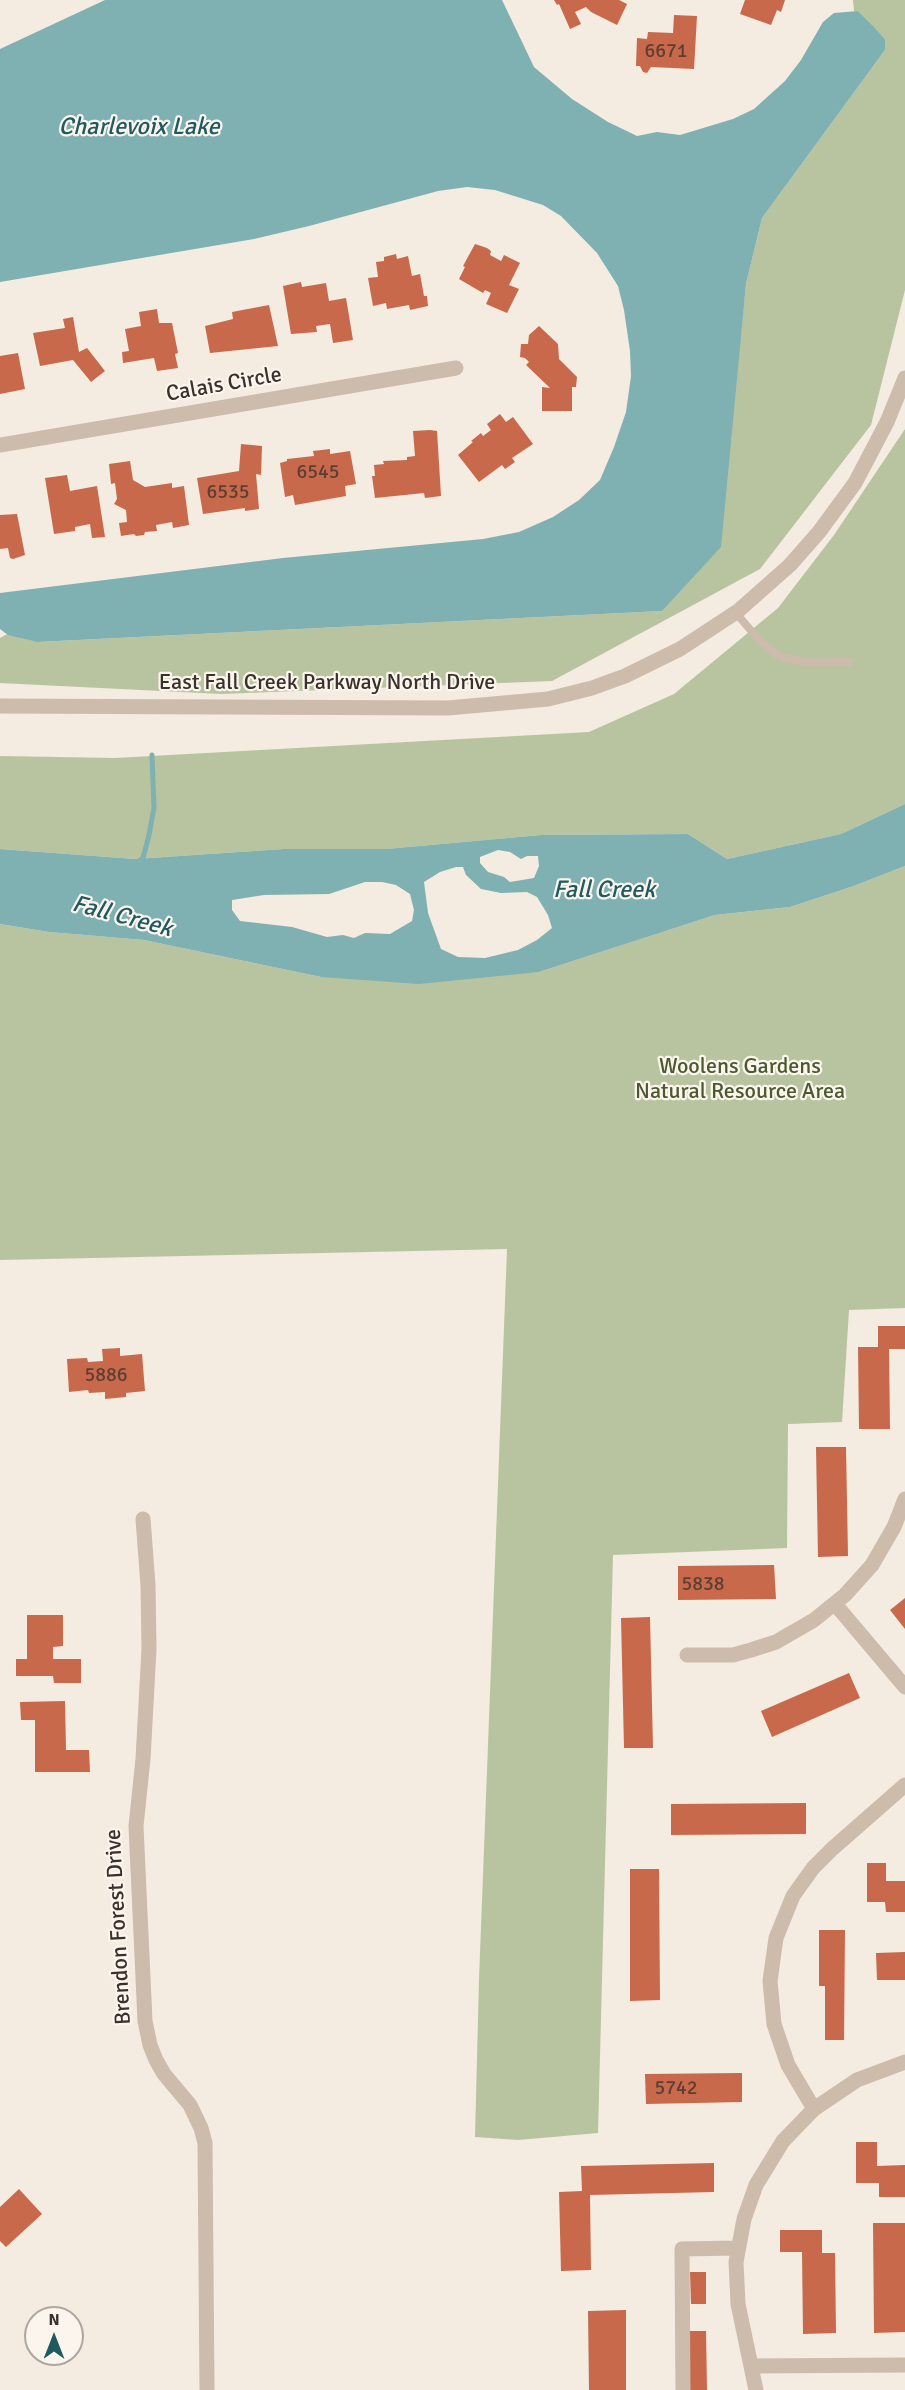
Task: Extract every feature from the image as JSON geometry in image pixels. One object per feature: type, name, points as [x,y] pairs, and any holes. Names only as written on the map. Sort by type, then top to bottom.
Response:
[{"type":"street","name":"Calais Circle","points":[[0,445],[456,368]]},
{"type":"street","name":"East Fall Creek Parkway North Drive","points":[[0,706],[448,708],[512,704],[570,693],[625,675],[680,649],[735,612],[790,565],[845,497],[880,437],[905,378]]},
{"type":"street","points":[[687,1655],[733,1655],[776,1642],[814,1620],[855,1586],[877,1558],[894,1527],[905,1499]]},
{"type":"street","name":"Brendon Forest Drive","points":[[143,1519],[148,1585],[149,1649],[144,1749],[136,1826],[145,2021],[156,2060],[164,2074],[190,2105],[205,2143],[207,2390]]},
{"type":"street","points":[[835,1604],[905,1687]]},
{"type":"street","points":[[814,2109],[788,2065],[774,2024],[770,1981],[776,1938],[793,1896],[813,1868],[905,1785]]},
{"type":"street","points":[[756,2390],[738,2304],[736,2262],[737,2248],[749,2202],[764,2170],[783,2141],[814,2109],[857,2080],[889,2066],[905,2062]]},
{"type":"street","points":[[683,2390],[682,2249],[737,2248]]},
{"type":"street","points":[[750,2366],[905,2365]]},
{"type":"lane","points":[[735,612],[760,641],[779,656],[808,663],[849,662]]},
{"type":"green space","points":[[853,0],[905,0],[905,290],[871,425],[760,569],[552,681],[221,694],[0,683],[0,638],[7,634],[37,642],[662,611],[737,370],[746,284],[762,218],[885,50],[885,39],[858,11],[854,11]]},
{"type":"green space","points":[[905,429],[905,804],[841,834],[727,859],[688,834],[541,835],[386,849],[284,849],[135,859],[0,849],[0,756],[115,758],[589,732],[674,694],[778,608],[834,535]]},
{"type":"green space","name":"Woolens Gardens Natural Resource Area","points":[[905,866],[905,1308],[849,1310],[842,1422],[788,1424],[787,1548],[613,1555],[598,2133],[518,2140],[475,2137],[507,1249],[0,1260],[0,924],[49,932],[144,940],[321,977],[539,972],[715,915],[790,907]]},
{"type":"water","name":"Charlevoix Lake","points":[[105,0],[502,0],[534,67],[572,99],[608,122],[637,136],[657,132],[680,135],[733,119],[754,109],[785,81],[801,60],[823,22],[834,13],[858,11],[885,39],[885,50],[762,218],[746,284],[721,547],[662,611],[37,642],[8,635],[0,629],[0,593],[283,558],[483,539],[519,532],[553,517],[579,500],[600,480],[626,412],[631,376],[630,351],[618,286],[597,253],[561,216],[543,205],[495,190],[467,187],[438,191],[254,239],[0,282],[0,49]]},
{"type":"water","name":"Fall Creek","points":[[905,804],[905,866],[790,907],[715,915],[539,972],[419,984],[321,977],[144,940],[49,932],[0,924],[0,849],[135,859],[284,849],[386,849],[541,835],[688,834],[727,859],[841,834]],"holes":[[[498,850],[510,852],[521,859],[527,856],[538,856],[539,866],[534,878],[510,882],[504,877],[488,872],[480,863],[480,857]],[[463,867],[466,875],[481,889],[501,893],[527,892],[537,897],[548,915],[552,928],[537,940],[518,950],[485,958],[458,957],[441,949],[428,913],[424,882],[440,872]],[[365,882],[396,885],[410,894],[414,910],[412,921],[390,934],[365,933],[354,938],[343,935],[327,937],[292,927],[240,921],[232,910],[232,900],[264,895],[329,894]]]},
{"type":"building","points":[[554,0],[619,0],[627,4],[617,25],[591,12],[586,7],[575,12],[581,24],[570,29],[559,4],[557,5]]},
{"type":"building","points":[[745,0],[785,0],[781,12],[777,10],[771,25],[740,14]]},
{"type":"building","points":[[674,15],[697,16],[694,69],[651,67],[647,73],[643,72],[640,66],[636,66],[637,38],[647,39],[648,32],[673,33]]},
{"type":"building","points":[[475,244],[487,248],[491,251],[490,255],[501,261],[504,255],[520,263],[509,285],[519,289],[507,313],[486,304],[491,293],[485,290],[483,293],[459,279]]},
{"type":"building","points":[[396,254],[397,259],[408,256],[412,276],[420,274],[428,306],[410,310],[409,305],[387,309],[386,303],[373,306],[368,278],[378,277],[376,262],[384,261],[384,257]]},
{"type":"building","points":[[301,282],[302,287],[326,283],[329,301],[346,298],[353,340],[333,343],[330,324],[316,326],[317,332],[291,334],[283,286]]},
{"type":"building","points":[[269,305],[278,346],[210,353],[205,326],[233,319],[232,312]]},
{"type":"building","points":[[157,309],[159,323],[172,323],[178,353],[175,354],[178,368],[157,371],[154,358],[123,363],[122,352],[129,351],[125,329],[141,326],[139,312]]},
{"type":"building","points":[[73,317],[79,352],[87,348],[105,371],[91,382],[73,360],[40,366],[33,333],[65,328],[63,319]]},
{"type":"building","points":[[539,326],[558,344],[559,359],[577,377],[576,387],[572,387],[572,411],[542,411],[542,387],[550,388],[526,365],[529,362],[520,357],[521,344],[528,344],[529,335]]},
{"type":"building","points":[[18,353],[25,389],[0,394],[0,356]]},
{"type":"building","points":[[500,414],[506,422],[513,417],[533,444],[512,458],[515,462],[505,469],[502,465],[479,482],[458,455],[481,433],[483,436],[491,430],[487,424]]},
{"type":"building","points":[[413,431],[437,431],[441,496],[425,498],[424,493],[375,498],[372,476],[375,476],[374,465],[384,464],[383,461],[407,460],[407,457],[415,456]]},
{"type":"building","points":[[241,444],[262,446],[261,475],[256,474],[259,509],[245,511],[245,508],[203,514],[197,478],[239,471]]},
{"type":"building","points":[[330,449],[330,454],[350,451],[356,484],[345,486],[346,496],[295,505],[293,495],[285,497],[280,463],[287,459],[314,456],[313,451]]},
{"type":"building","points":[[130,461],[133,480],[145,487],[172,483],[172,488],[184,486],[189,525],[173,528],[172,522],[156,525],[157,531],[145,532],[144,535],[121,536],[119,523],[127,522],[126,510],[114,504],[117,499],[115,483],[111,484],[109,464]]},
{"type":"building","points":[[67,475],[70,491],[97,486],[105,537],[92,538],[90,524],[75,527],[75,531],[54,534],[45,478]]},
{"type":"building","points":[[17,514],[25,555],[13,559],[10,558],[8,548],[0,549],[0,515]]},
{"type":"building","points":[[878,1326],[905,1326],[905,1349],[889,1349],[890,1429],[859,1429],[858,1347],[878,1347]]},
{"type":"building","points":[[120,1348],[120,1356],[142,1354],[145,1391],[126,1393],[126,1397],[105,1399],[105,1392],[89,1393],[88,1390],[69,1392],[67,1359],[87,1358],[88,1362],[103,1361],[102,1349]]},
{"type":"building","points":[[816,1447],[846,1447],[848,1556],[818,1557]]},
{"type":"building","points":[[774,1565],[776,1599],[678,1600],[678,1566]]},
{"type":"building","points":[[905,1598],[905,1629],[890,1610]]},
{"type":"building","points":[[27,1615],[63,1615],[63,1646],[53,1647],[53,1659],[81,1659],[81,1683],[54,1683],[53,1676],[16,1676],[16,1659],[27,1659]]},
{"type":"building","points":[[650,1617],[653,1748],[624,1748],[621,1618]]},
{"type":"building","points":[[849,1673],[860,1698],[772,1737],[761,1711]]},
{"type":"building","points":[[65,1701],[66,1750],[89,1750],[90,1772],[35,1772],[35,1720],[21,1720],[20,1702]]},
{"type":"building","points":[[806,1803],[806,1834],[671,1835],[671,1804]]},
{"type":"building","points":[[867,1863],[886,1863],[886,1881],[905,1881],[905,1912],[886,1912],[885,1902],[867,1902]]},
{"type":"building","points":[[630,1869],[659,1869],[660,2000],[630,2001]]},
{"type":"building","points":[[819,1930],[845,1930],[844,2040],[825,2040],[825,1986],[819,1986]]},
{"type":"building","points":[[905,1952],[905,1980],[877,1980],[876,1953]]},
{"type":"building","points":[[742,2073],[742,2102],[646,2104],[645,2074]]},
{"type":"building","points":[[856,2142],[877,2142],[877,2166],[905,2165],[905,2197],[879,2197],[879,2183],[856,2183]]},
{"type":"building","points":[[714,2163],[714,2192],[590,2195],[591,2270],[561,2271],[559,2192],[582,2191],[581,2166]]},
{"type":"building","points":[[19,2189],[42,2214],[6,2247],[0,2241],[0,2207]]},
{"type":"building","points":[[873,2223],[905,2223],[905,2332],[874,2333]]},
{"type":"building","points":[[780,2230],[822,2230],[822,2253],[835,2253],[836,2333],[803,2334],[802,2252],[780,2252]]},
{"type":"building","points":[[690,2272],[706,2272],[706,2304],[691,2304]]},
{"type":"building","points":[[626,2310],[626,2390],[589,2390],[588,2311]]},
{"type":"building","points":[[690,2331],[706,2331],[707,2390],[690,2390]]},
{"type":"waterway","points":[[139,861],[143,858],[154,808],[152,755]]}]
